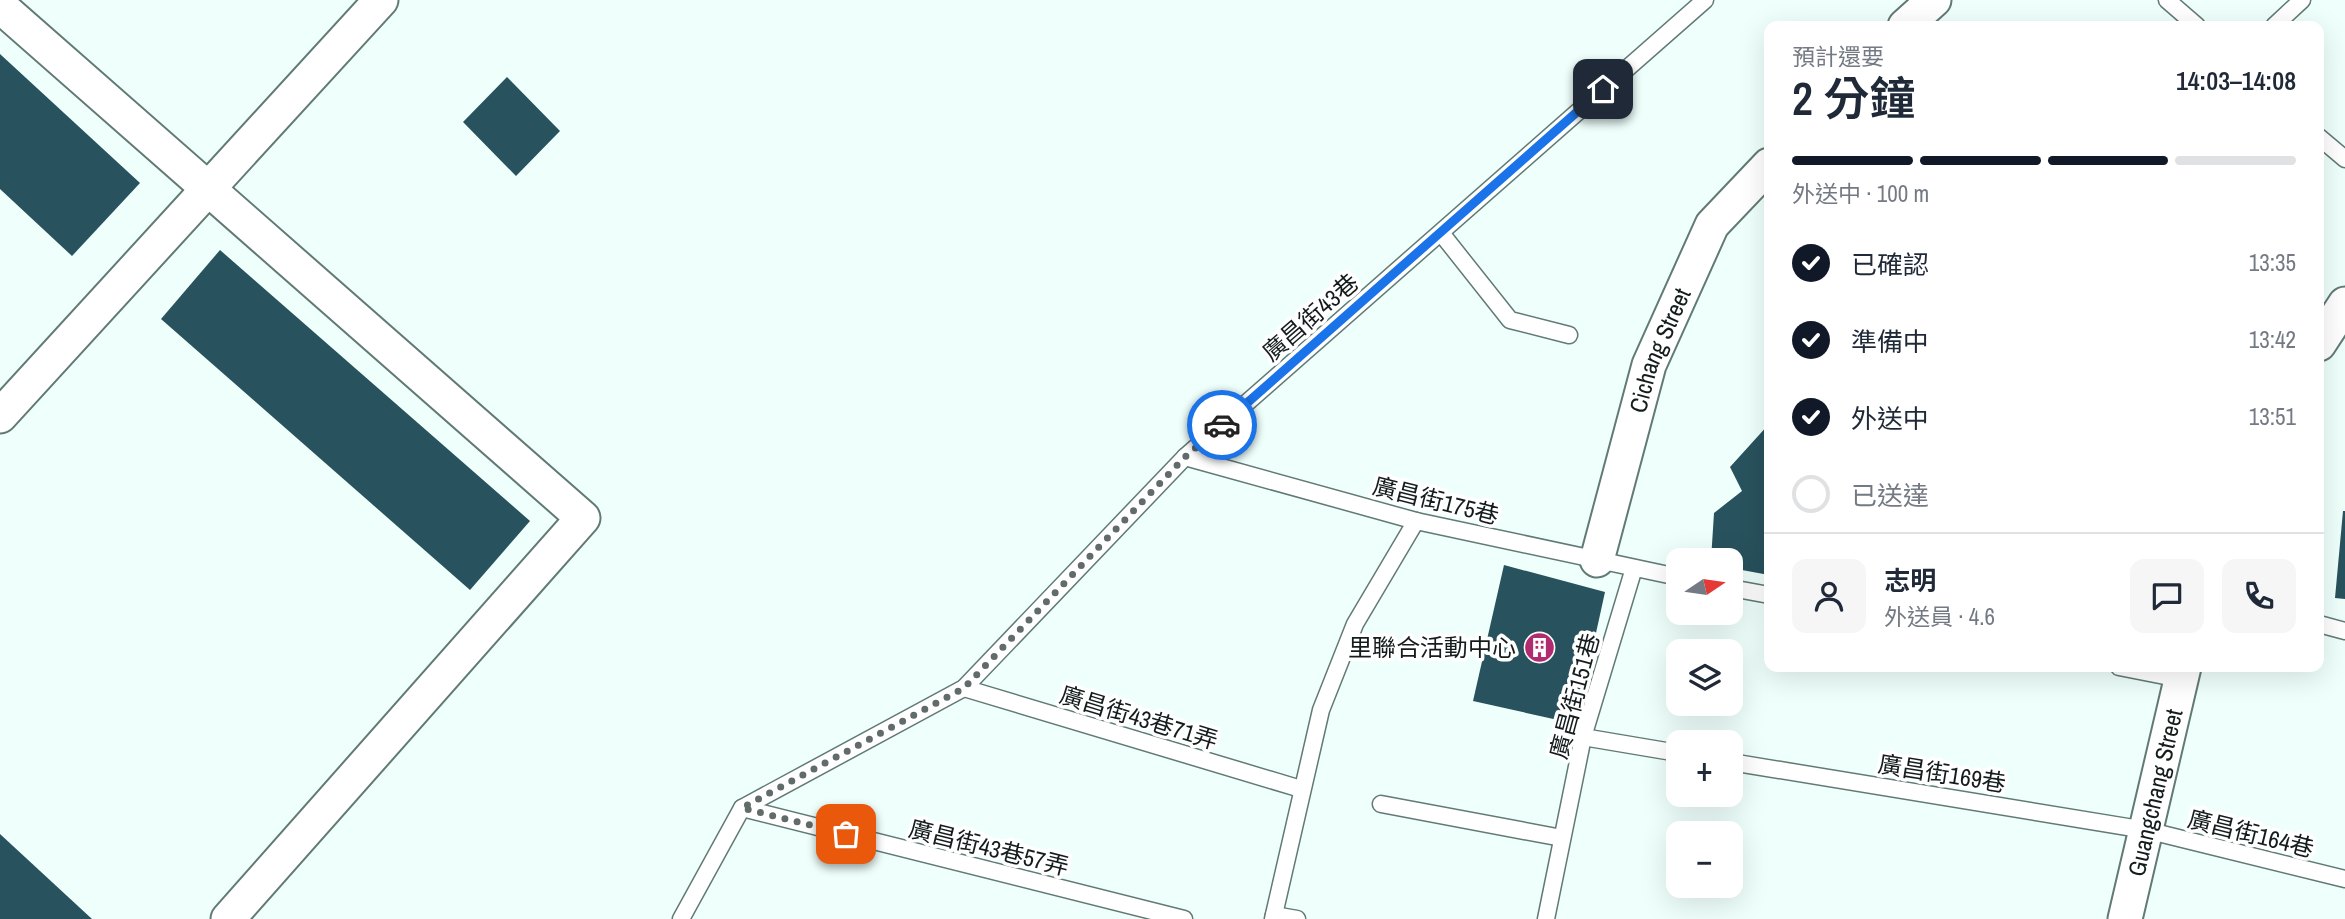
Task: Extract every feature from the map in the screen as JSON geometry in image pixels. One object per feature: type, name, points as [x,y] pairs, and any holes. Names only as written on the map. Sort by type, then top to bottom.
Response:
[{"type":"street","points":[[0,416],[381,0]]},
{"type":"street","points":[[1911,21],[1934,0]]},
{"type":"street","points":[[0,6],[583,518],[228,919]]},
{"type":"street","name":"Cichang Street","points":[[1597,560],[1649,365],[1712,225],[1764,170]]},
{"type":"street","points":[[2324,336],[2345,304]]},
{"type":"street","name":"Guangchang Street","points":[[2125,919],[2182,673]]},
{"type":"lane","name":"廣昌街43巷","points":[[742,808],[964,688],[1185,457],[1705,0]]},
{"type":"lane","points":[[2167,0],[2191,21]]},
{"type":"lane","points":[[2279,21],[2302,0]]},
{"type":"lane","points":[[2324,140],[2345,159]]},
{"type":"lane","points":[[1441,233],[1510,320],[1569,335]]},
{"type":"lane","name":"廣昌街175巷","points":[[1185,457],[1416,521],[1666,575]]},
{"type":"lane","points":[[1297,919],[1273,917],[1321,710],[1355,624],[1416,521]]},
{"type":"lane","name":"廣昌街151巷","points":[[1546,919],[1583,737],[1634,568]]},
{"type":"lane","points":[[1743,591],[1764,595]]},
{"type":"lane","points":[[2324,625],[2345,631]]},
{"type":"lane","name":"廣昌街43巷71弄","points":[[964,688],[1301,789]]},
{"type":"lane","points":[[1583,737],[1666,751]]},
{"type":"lane","name":"廣昌街169巷","points":[[1743,764],[2146,830]]},
{"type":"lane","points":[[1381,804],[1562,838]]},
{"type":"lane","points":[[681,919],[742,808]]},
{"type":"lane","name":"廣昌街43巷57弄","points":[[742,808],[1184,919]]},
{"type":"lane","name":"廣昌街164巷","points":[[2146,830],[2345,879]]},
{"type":"building","points":[[0,54],[140,183],[72,256],[0,189]]},
{"type":"building","points":[[507,77],[560,131],[516,176],[463,122]]},
{"type":"building","points":[[220,250],[530,521],[470,590],[161,319]]},
{"type":"building","points":[[1764,430],[1764,574],[1743,570],[1743,548],[1712,548],[1714,513],[1742,491],[1730,467]]},
{"type":"building","points":[[2345,511],[2345,599],[2335,598]]},
{"type":"building","name":"里聯合活動中心","points":[[1504,565],[1605,592],[1576,724],[1473,701]]},
{"type":"building","points":[[0,834],[92,919],[0,919]]},
{"type":"way so far","points":[[846,834],[742,808],[964,688],[1185,457],[1222,425]]},
{"type":"place","name":"里聯合活動中心","points":[[1539,647]]},
{"type":"route","points":[[1222,425],[1603,89]]}]
